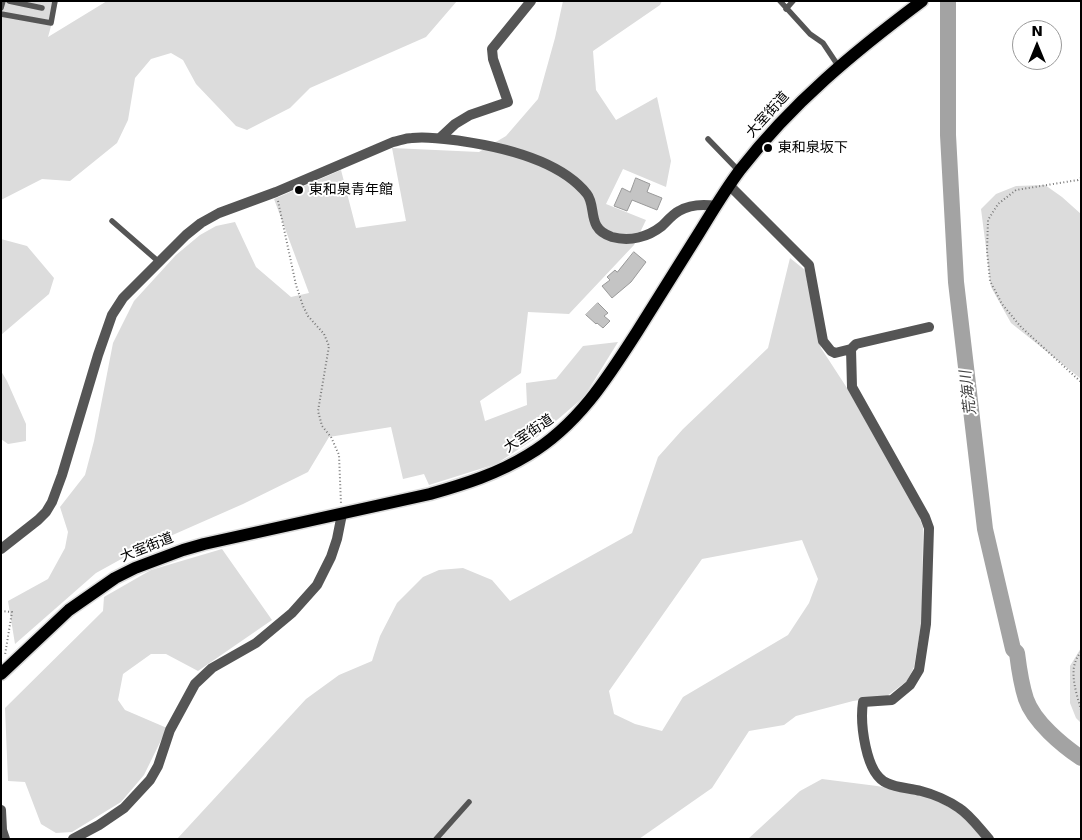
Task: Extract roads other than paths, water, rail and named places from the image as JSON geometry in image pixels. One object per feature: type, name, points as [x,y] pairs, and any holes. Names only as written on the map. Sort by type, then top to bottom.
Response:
[{"type":"main road","name":"大室街道","points":[[2,674],[69,610],[114,578],[134,568],[183,550],[430,494],[494,474],[529,455],[553,438],[574,420],[611,373],[739,171],[793,108],[909,6],[922,1]]},
{"type":"street","points":[[440,138],[455,124],[470,115],[508,102],[493,59],[492,49],[530,1]]},
{"type":"street","points":[[1,549],[28,529],[46,512],[62,475],[112,315],[123,298],[186,235],[219,213],[276,192],[393,142],[412,138],[440,138],[497,147],[526,157],[570,177],[589,196],[592,216],[601,231],[612,237],[631,239],[644,236],[660,228],[677,212],[702,204],[716,206]]},
{"type":"street","points":[[729,185],[809,265],[823,341],[831,352],[851,350],[856,344],[929,327]]},
{"type":"street","points":[[851,350],[852,388],[925,517],[928,528],[926,624],[919,670],[910,685],[892,700],[863,702],[861,711],[865,745],[878,777],[887,783],[922,791],[961,809],[989,839]]},
{"type":"street","points":[[74,839],[124,808],[150,780],[158,766],[170,730],[195,684],[212,668],[263,637],[292,613],[317,586],[337,539],[342,514]]},
{"type":"street","points":[[1,680],[2,674]]},
{"type":"street","points":[[1,810],[4,839]]},
{"type":"lane","points":[[1,8],[3,1]]},
{"type":"lane","points":[[8,1],[42,8]]},
{"type":"lane","points":[[1,14],[51,23],[55,1]]},
{"type":"lane","points":[[780,1],[810,34],[823,43],[839,67]]},
{"type":"lane","points":[[786,9],[793,1]]},
{"type":"lane","points":[[708,140],[739,171]]},
{"type":"lane","points":[[112,221],[159,262]]},
{"type":"lane","points":[[436,839],[469,802]]},
{"type":"waterway","name":"荒海川","points":[[948,1],[948,135],[956,282],[985,529],[1013,649],[1017,653],[1021,682],[1026,699],[1035,716],[1042,724],[1057,740],[1081,758]]},
{"type":"place","name":"東和泉坂下","points":[[768,148]]},
{"type":"place","name":"東和泉青年館","points":[[299,190]]}]
